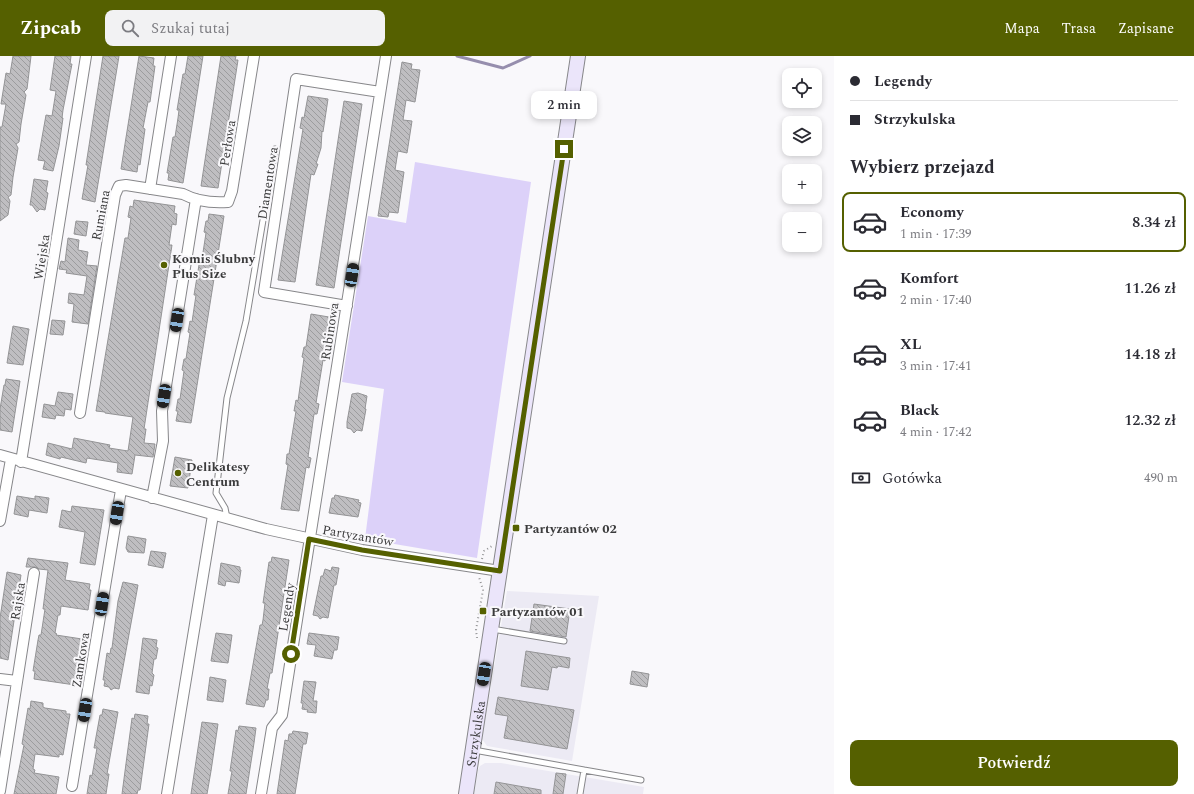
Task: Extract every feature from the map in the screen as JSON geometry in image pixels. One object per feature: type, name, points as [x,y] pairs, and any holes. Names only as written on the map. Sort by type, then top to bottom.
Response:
[{"type":"street","name":"Wiejska","points":[[21,462],[86,56]]},
{"type":"street","points":[[152,498],[162,441],[162,411],[196,198],[183,194],[150,189],[171,56]]},
{"type":"street","name":"Perłowa","points":[[196,198],[218,202],[228,202],[232,191],[254,56]]},
{"type":"street","name":"Rubinowa","points":[[309,539],[386,56]]},
{"type":"street","name":"Strzykulska","points":[[466,794],[578,56]]},
{"type":"street","name":"Diamentowa","points":[[347,306],[264,292],[296,79],[380,92]]},
{"type":"street","name":"Rumiana","points":[[80,413],[116,195],[119,186],[126,185],[150,189]]},
{"type":"street","name":"Partyzantów","points":[[0,455],[121,490],[309,539],[362,550],[500,571]]},
{"type":"street","points":[[0,521],[11,459]]},
{"type":"street","name":"Zamkowa","points":[[72,786],[121,490]]},
{"type":"street","points":[[167,794],[213,515]]},
{"type":"street","name":"Legendy","points":[[261,794],[272,728],[282,715],[309,539]]},
{"type":"street","name":"Rajska","points":[[0,791],[34,573]]},
{"type":"street","points":[[0,679],[17,682]]},
{"type":"lane","points":[[227,518],[225,508],[216,493],[228,398],[246,321],[275,149]]},
{"type":"lane","points":[[491,628],[564,640]]},
{"type":"lane","points":[[473,750],[641,780]]},
{"type":"lane","points":[[580,794],[584,770]]},
{"type":"path","points":[[481,563],[484,551],[496,543]]},
{"type":"path","points":[[477,640],[476,630],[483,590],[479,580],[480,574]]},
{"type":"shaded area","points":[[415,162],[531,182],[477,558],[365,539],[384,389],[342,382],[368,216],[406,223]]},
{"type":"shaded area","points":[[507,591],[599,596],[572,761],[487,746],[482,739]]},
{"type":"shaded area","points":[[485,763],[501,763],[644,787],[643,794],[474,794],[478,770],[480,766]]},
{"type":"building","points":[[13,56],[31,56],[27,89],[24,92],[26,95],[19,142],[16,144],[18,148],[11,195],[8,197],[10,201],[8,215],[0,221],[0,127],[2,127],[6,104],[1,104],[6,73],[10,74]]},
{"type":"building","points":[[55,56],[71,56],[70,64],[72,64],[63,110],[59,146],[53,171],[43,169],[45,161],[38,160],[46,115],[52,116],[56,91],[50,90]]},
{"type":"building","points":[[103,56],[119,56],[95,202],[82,199]]},
{"type":"building","points":[[139,56],[154,58],[153,66],[155,66],[150,102],[148,102],[143,128],[145,129],[140,165],[138,164],[137,172],[121,169]]},
{"type":"building","points":[[188,56],[203,56],[183,183],[168,180],[169,173],[167,173],[173,137],[175,137],[179,110],[177,110],[183,74],[185,74]]},
{"type":"building","points":[[221,56],[236,56],[235,60],[238,60],[218,188],[201,186]]},
{"type":"building","points":[[402,62],[412,64],[411,69],[420,70],[415,102],[406,100],[403,120],[412,121],[407,153],[398,151],[395,170],[404,172],[398,213],[389,212],[388,217],[378,216]]},
{"type":"building","points":[[308,96],[328,99],[323,132],[322,131],[321,148],[316,164],[318,164],[314,175],[311,174],[295,282],[278,280],[303,129],[300,128],[302,117],[304,118]]},
{"type":"building","points":[[344,101],[362,104],[334,288],[316,285]]},
{"type":"building","points":[[34,179],[48,181],[46,192],[48,193],[45,210],[40,209],[37,212],[32,205],[30,205]]},
{"type":"building","points":[[134,200],[175,206],[174,213],[177,214],[176,225],[172,224],[169,245],[172,245],[144,429],[146,429],[144,443],[155,444],[153,457],[135,455],[132,474],[117,472],[118,463],[87,458],[86,463],[46,455],[48,443],[72,449],[74,438],[110,445],[109,448],[128,451],[133,417],[96,411],[125,238],[128,238],[131,218],[128,217],[130,206],[133,207]]},
{"type":"building","points":[[209,214],[224,216],[191,423],[176,421],[178,411],[176,411],[178,399],[180,399],[184,371],[182,370],[184,359],[186,359],[190,333],[188,332],[190,321],[192,322],[196,295],[194,295],[200,259],[202,259],[206,233],[204,232],[206,221],[208,221]]},
{"type":"building","points":[[76,221],[88,222],[86,236],[74,234]]},
{"type":"building","points":[[68,238],[79,240],[78,250],[88,252],[86,265],[97,266],[88,324],[72,322],[74,304],[68,303],[69,293],[84,295],[87,276],[66,273],[67,270],[59,269],[61,261],[65,262]]},
{"type":"building","points":[[311,314],[329,317],[324,350],[327,350],[325,361],[323,360],[316,403],[319,404],[317,414],[314,414],[308,457],[311,458],[309,468],[306,467],[299,511],[281,509],[288,465],[286,464],[287,454],[289,454],[296,411],[294,411],[296,400],[298,401],[304,358],[302,357],[304,347],[306,347]]},
{"type":"building","points":[[52,320],[65,321],[63,335],[50,334]]},
{"type":"building","points":[[13,326],[29,329],[23,365],[7,363]]},
{"type":"building","points":[[6,379],[20,381],[12,432],[0,430],[0,409]]},
{"type":"building","points":[[58,392],[73,394],[71,410],[65,409],[64,416],[56,415],[55,419],[42,417],[44,404],[55,406]]},
{"type":"building","points":[[358,393],[367,396],[366,409],[362,431],[357,430],[354,433],[351,429],[347,428],[347,422],[352,394]]},
{"type":"building","points":[[175,457],[192,460],[188,488],[170,486]]},
{"type":"building","points":[[335,495],[359,500],[358,502],[361,503],[358,517],[329,513],[332,498],[334,498]]},
{"type":"building","points":[[17,496],[35,499],[35,496],[49,498],[47,513],[29,510],[28,517],[14,514]]},
{"type":"building","points":[[72,506],[104,510],[95,565],[80,563],[85,532],[59,527],[62,510],[71,512]]},
{"type":"building","points":[[128,536],[146,539],[144,553],[128,552],[126,548]]},
{"type":"building","points":[[151,551],[166,553],[163,568],[148,565]]},
{"type":"building","points":[[272,557],[289,560],[272,673],[270,673],[267,689],[269,689],[268,700],[266,700],[264,707],[246,704],[260,625],[262,625],[263,620],[265,603],[263,603],[269,562],[271,562]]},
{"type":"building","points":[[28,558],[68,563],[65,580],[90,584],[89,590],[91,590],[88,610],[61,606],[55,633],[57,634],[56,635],[82,639],[75,685],[34,679],[35,671],[33,671],[45,609],[43,609],[48,570],[35,567],[26,567]]},
{"type":"building","points":[[221,563],[240,567],[239,583],[226,581],[225,586],[218,584]]},
{"type":"building","points":[[332,567],[339,568],[336,585],[334,585],[328,618],[323,617],[320,619],[318,616],[313,615],[321,576],[323,576],[325,569],[331,571]]},
{"type":"building","points":[[7,572],[21,575],[8,660],[0,658],[0,618]]},
{"type":"building","points":[[123,582],[138,585],[119,689],[114,688],[111,690],[109,687],[104,686],[105,680],[103,680],[107,653],[110,654],[112,648],[118,601]]},
{"type":"building","points":[[534,604],[570,609],[566,637],[530,631]]},
{"type":"building","points":[[216,633],[232,635],[228,663],[211,661]]},
{"type":"building","points":[[309,633],[339,637],[337,650],[334,650],[332,659],[314,656],[316,645],[307,644]]},
{"type":"building","points":[[143,638],[157,640],[156,647],[158,648],[156,659],[154,659],[152,673],[154,675],[152,686],[150,685],[149,694],[136,692]]},
{"type":"building","points":[[526,651],[570,658],[569,668],[558,666],[557,668],[552,667],[548,690],[521,686]]},
{"type":"building","points":[[632,671],[649,674],[647,687],[630,684]]},
{"type":"building","points":[[210,677],[226,680],[223,702],[207,700]]},
{"type":"building","points":[[304,681],[316,682],[313,701],[317,701],[316,713],[307,712],[308,710],[302,709],[303,703],[301,703]]},
{"type":"building","points":[[498,697],[574,710],[567,749],[504,738],[508,716],[495,714]]},
{"type":"building","points":[[31,701],[43,703],[43,707],[45,708],[66,711],[66,714],[70,714],[63,755],[59,754],[59,757],[35,754],[33,769],[35,770],[34,773],[59,777],[56,794],[14,794],[24,745],[22,744],[28,708],[30,709]]},
{"type":"building","points":[[103,709],[118,712],[107,774],[109,774],[106,794],[87,794],[97,748],[94,748],[100,715],[102,715]]},
{"type":"building","points":[[135,714],[148,716],[147,724],[149,724],[140,790],[138,790],[137,794],[122,794],[132,718],[134,719]]},
{"type":"building","points":[[202,722],[218,724],[211,771],[207,794],[191,794]]},
{"type":"building","points":[[239,726],[256,728],[246,794],[228,794],[236,730],[238,731]]},
{"type":"building","points":[[293,731],[308,733],[306,744],[303,744],[295,794],[277,794],[285,740],[288,741],[289,734],[292,734]]},
{"type":"building","points":[[556,773],[566,774],[563,794],[553,794]]},
{"type":"building","points":[[496,782],[541,790],[541,794],[494,794]]},
{"type":"waterway","points":[[457,56],[503,68],[530,56]]},
{"type":"place","name":"Komis Ślubny Plus Size","points":[[164,265]]},
{"type":"place","name":"Delikatesy Centrum","points":[[178,473]]},
{"type":"place","name":"Partyzantów 02","points":[[516,528]]},
{"type":"place","name":"Partyzantów 01","points":[[483,611]]},
{"type":"route","points":[[291,654],[309,539],[362,550],[500,571],[564,149]]}]
